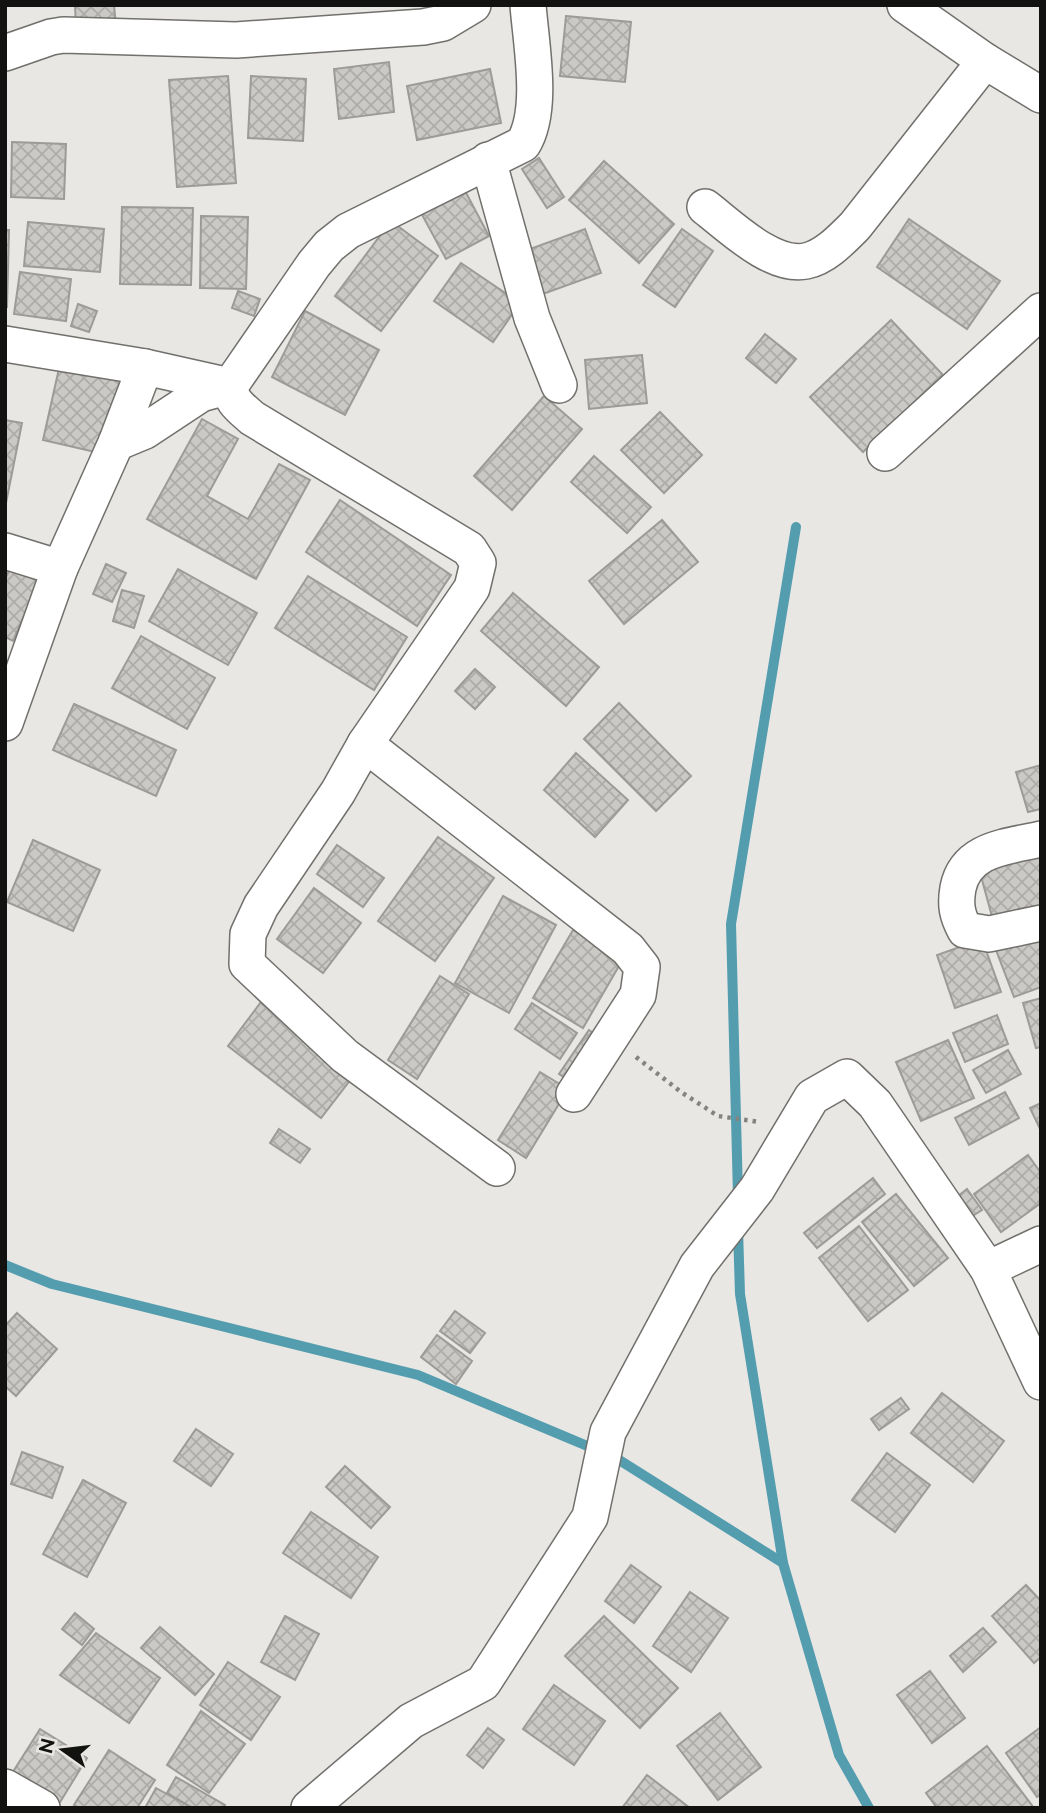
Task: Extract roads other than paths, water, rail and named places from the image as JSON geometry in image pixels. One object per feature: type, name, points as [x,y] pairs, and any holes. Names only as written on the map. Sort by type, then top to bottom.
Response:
[{"type":"street","points":[[5,53],[64,35],[236,40],[423,27],[443,23],[473,5]]},
{"type":"street","points":[[498,1168],[345,1056],[247,964],[247,934],[261,906],[338,792],[365,744],[472,588],[478,564],[469,548],[252,418],[235,403],[230,395],[230,386],[329,246],[348,231],[523,144],[530,133],[535,107],[528,5]]},
{"type":"street","points":[[905,5],[1041,96]]},
{"type":"street","points":[[705,207],[757,247],[780,260],[805,261],[835,247],[855,226],[985,61]]},
{"type":"street","points":[[488,160],[532,318],[559,385]]},
{"type":"street","points":[[885,453],[1041,311]]},
{"type":"street","points":[[5,344],[145,367],[230,386]]},
{"type":"street","points":[[5,723],[60,568],[116,443],[145,367]]},
{"type":"street","points":[[116,443],[145,431],[201,394],[230,386]]},
{"type":"street","points":[[5,551],[60,568]]},
{"type":"street","points":[[365,744],[628,949],[642,967],[638,995],[573,1094]]},
{"type":"street","points":[[1041,839],[984,852],[963,870],[956,913],[965,930],[989,934],[1041,923]]},
{"type":"street","points":[[309,1808],[411,1721],[483,1683],[590,1517],[608,1432],[697,1266],[757,1189],[812,1097],[847,1077],[876,1104],[988,1269],[1041,1382]]},
{"type":"street","points":[[988,1269],[1041,1244]]},
{"type":"street","points":[[5,1787],[42,1808]]},
{"type":"waterway","points":[[738,1196],[731,924],[796,527]]},
{"type":"waterway","points":[[738,1229],[740,1294],[783,1563],[839,1755],[869,1808]]},
{"type":"waterway","points":[[5,1265],[52,1284],[418,1375],[616,1458],[783,1563]]}]
